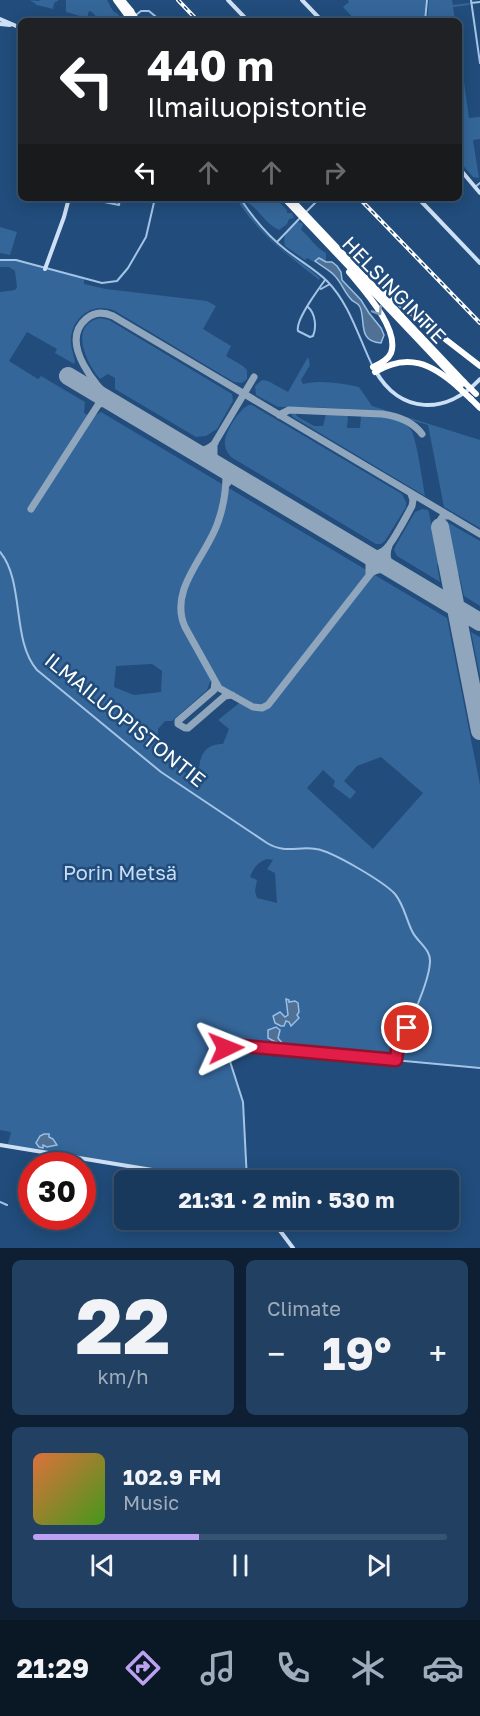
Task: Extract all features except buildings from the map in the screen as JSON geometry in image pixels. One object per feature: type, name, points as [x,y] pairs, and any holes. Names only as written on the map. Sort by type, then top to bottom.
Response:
[{"type":"highway","points":[[116,0],[132,18]]},
{"type":"highway","points":[[122,0],[132,18]]},
{"type":"highway","name":"HELSINGINTIE","points":[[287,201],[475,397],[480,407]]},
{"type":"highway","name":"HELSINGINTIE","points":[[293,201],[357,268],[461,384]]},
{"type":"highway","points":[[316,232],[363,290],[388,328],[392,343],[391,352],[384,362],[374,369]]},
{"type":"highway","points":[[357,268],[404,308],[480,366]]},
{"type":"highway","points":[[374,369],[392,363],[416,362],[435,369],[461,384]]},
{"type":"street","points":[[228,0],[245,18]]},
{"type":"street","points":[[302,0],[319,18]]},
{"type":"street","points":[[425,18],[427,0]]},
{"type":"street","points":[[480,2],[471,2],[480,63]]},
{"type":"street","points":[[132,18],[146,10],[158,18]]},
{"type":"street","points":[[0,19],[18,27]]},
{"type":"street","points":[[0,24],[14,25]]},
{"type":"street","points":[[462,172],[480,193]]},
{"type":"street","points":[[475,187],[480,183]]},
{"type":"street","points":[[45,269],[68,201]]},
{"type":"street","points":[[100,201],[119,205],[120,201]]},
{"type":"street","points":[[0,260],[11,259],[102,283],[117,281],[128,268],[146,237],[154,201]]},
{"type":"street","points":[[242,201],[276,242],[330,284],[344,303],[381,382],[396,396],[422,405],[437,404],[454,399],[473,387],[480,379]]},
{"type":"street","points":[[306,211],[317,201]]},
{"type":"street","points":[[421,201],[480,263]]},
{"type":"street","points":[[276,242],[299,219]]},
{"type":"street","points":[[308,307],[313,313],[315,328],[313,336],[310,337],[298,331],[297,328],[308,307],[326,280]]},
{"type":"street","points":[[321,289],[330,284]]},
{"type":"street","name":"ILMAILUOPISTONTIE","points":[[0,552],[11,575],[28,656],[37,670],[161,772],[271,845],[278,849],[312,848],[328,852],[396,895],[414,936],[429,953],[430,960],[422,992],[399,1045],[396,1060]]},
{"type":"street","points":[[246,1170],[243,1102],[227,1046],[480,1068]]},
{"type":"street","points":[[0,1144],[154,1170]]},
{"type":"street","points":[[0,1202],[7,1204]]},
{"type":"street","points":[[280,1230],[293,1248]]},
{"type":"green space","points":[[30,0],[59,0],[54,3],[53,9],[37,5]]},
{"type":"green space","points":[[66,0],[107,0],[113,11],[119,15],[118,18],[97,18],[89,11],[87,18],[66,12]]},
{"type":"green space","points":[[348,0],[426,0],[424,18],[353,18],[343,7],[349,2]]},
{"type":"green space","points":[[429,0],[452,0],[453,5],[469,3],[469,5],[453,7],[455,18],[427,18]]},
{"type":"green space","points":[[462,68],[469,118],[480,117],[480,139],[473,140],[479,178],[473,177],[462,164]]},
{"type":"green space","points":[[238,201],[241,201],[270,238],[315,273],[320,278],[319,280],[263,233]]},
{"type":"green space","points":[[278,201],[287,213],[292,213],[294,218],[289,219],[287,224],[279,230],[269,224],[255,208],[246,202]]},
{"type":"green space","points":[[298,222],[303,225],[301,230],[326,253],[326,262],[316,259],[316,263],[307,258],[305,260],[285,246],[285,235]]},
{"type":"green space","points":[[0,227],[17,232],[10,255],[0,253]]},
{"type":"green space","name":"Porin Metsä","points":[[11,259],[84,278],[84,284],[106,289],[207,301],[216,306],[203,329],[231,346],[226,356],[247,370],[247,379],[242,383],[234,382],[115,311],[100,308],[87,312],[76,322],[71,340],[74,364],[55,353],[57,349],[27,332],[9,361],[38,379],[41,376],[85,402],[84,413],[92,417],[101,412],[447,618],[480,785],[480,1068],[227,1046],[242,1097],[246,1170],[155,1170],[96,1160],[96,1152],[53,1152],[8,1144],[11,1132],[0,1130],[0,292],[15,290],[17,287],[15,271],[9,267],[0,267],[0,260]],"holes":[[[152,664],[162,671],[161,692],[134,695],[114,687],[116,666]],[[215,680],[223,688],[242,698],[218,720],[229,729],[223,744],[210,747],[202,755],[198,780],[158,756],[158,729],[165,721],[172,721],[207,690],[210,682]],[[381,757],[423,793],[373,849],[307,788],[323,770],[335,781],[333,786],[350,799],[356,792],[344,781],[357,766]],[[267,859],[273,860],[267,869],[275,873],[277,903],[257,898],[255,891],[257,880],[250,877],[256,866]]]},
{"type":"green space","points":[[100,318],[109,320],[232,394],[233,401],[217,429],[206,436],[196,437],[115,389],[115,378],[108,374],[100,379],[85,355],[82,336],[90,322]]},
{"type":"green space","points":[[308,357],[310,365],[301,380],[303,384],[331,382],[359,387],[372,406],[480,440],[480,528],[444,507],[428,425],[382,411],[278,407],[256,395],[255,386],[262,380],[288,392]]},
{"type":"green space","points":[[249,405],[402,494],[406,507],[385,541],[376,544],[231,457],[225,447],[226,436],[238,415]]},
{"type":"green space","points":[[297,412],[298,417],[314,426],[323,426],[326,414],[348,415],[347,428],[360,428],[361,416],[388,417],[401,421],[413,434],[425,496],[293,417],[291,413]]},
{"type":"green space","points":[[422,509],[428,510],[429,513],[439,564],[437,565],[440,582],[397,556],[394,550],[415,512]]},
{"type":"green space","points":[[447,522],[480,541],[480,606],[464,596]]},
{"type":"green space","points":[[471,632],[480,637],[480,676]]},
{"type":"shaded area","points":[[319,258],[337,266],[342,280],[361,300],[381,328],[384,335],[381,343],[373,342],[365,335],[359,305],[351,300],[334,275],[315,261]]},
{"type":"shaded area","points":[[286,999],[289,1002],[298,1003],[299,1018],[291,1026],[286,1021],[284,1026],[281,1026],[275,1023],[273,1016],[280,1012],[285,1017],[288,1015]]},
{"type":"shaded area","points":[[276,1027],[280,1030],[278,1038],[283,1044],[281,1045],[268,1038],[268,1030]]},
{"type":"shaded area","points":[[44,1134],[49,1134],[57,1145],[39,1147],[36,1143]]},
{"type":"taxiway","points":[[117,405],[91,377],[78,352],[76,340],[78,329],[86,319],[96,314],[103,313],[113,316],[480,534]]},
{"type":"taxiway","points":[[254,377],[214,444],[214,458],[226,475],[223,505],[213,535],[191,573],[181,599],[181,613],[185,627],[219,688],[253,707],[262,708],[268,705],[371,573],[383,569],[395,571]]},
{"type":"taxiway","points":[[31,509],[98,405],[104,402],[113,403]]},
{"type":"taxiway","points":[[279,415],[289,410],[382,414],[404,420],[422,434]]},
{"type":"taxiway","points":[[188,447],[202,450],[215,443]]},
{"type":"taxiway","points":[[226,485],[231,479],[242,480]]},
{"type":"taxiway","points":[[361,551],[374,554],[384,551],[412,506],[411,494]]},
{"type":"taxiway","points":[[439,522],[443,516],[450,516]]},
{"type":"taxiway","points":[[389,546],[388,559],[395,571]]},
{"type":"taxiway","points":[[363,552],[369,562],[369,575]]},
{"type":"taxiway","points":[[215,682],[214,690],[178,721],[178,724],[188,728],[225,696],[232,695]]},
{"type":"runway","points":[[68,376],[480,622]]},
{"type":"runway","points":[[440,527],[480,731]]},
{"type":"railway","points":[[178,0],[195,18]]},
{"type":"railway","points":[[362,201],[480,323]]},
{"type":"route","points":[[226,1048],[232,1045],[396,1060],[397,1051],[407,1028]]}]
